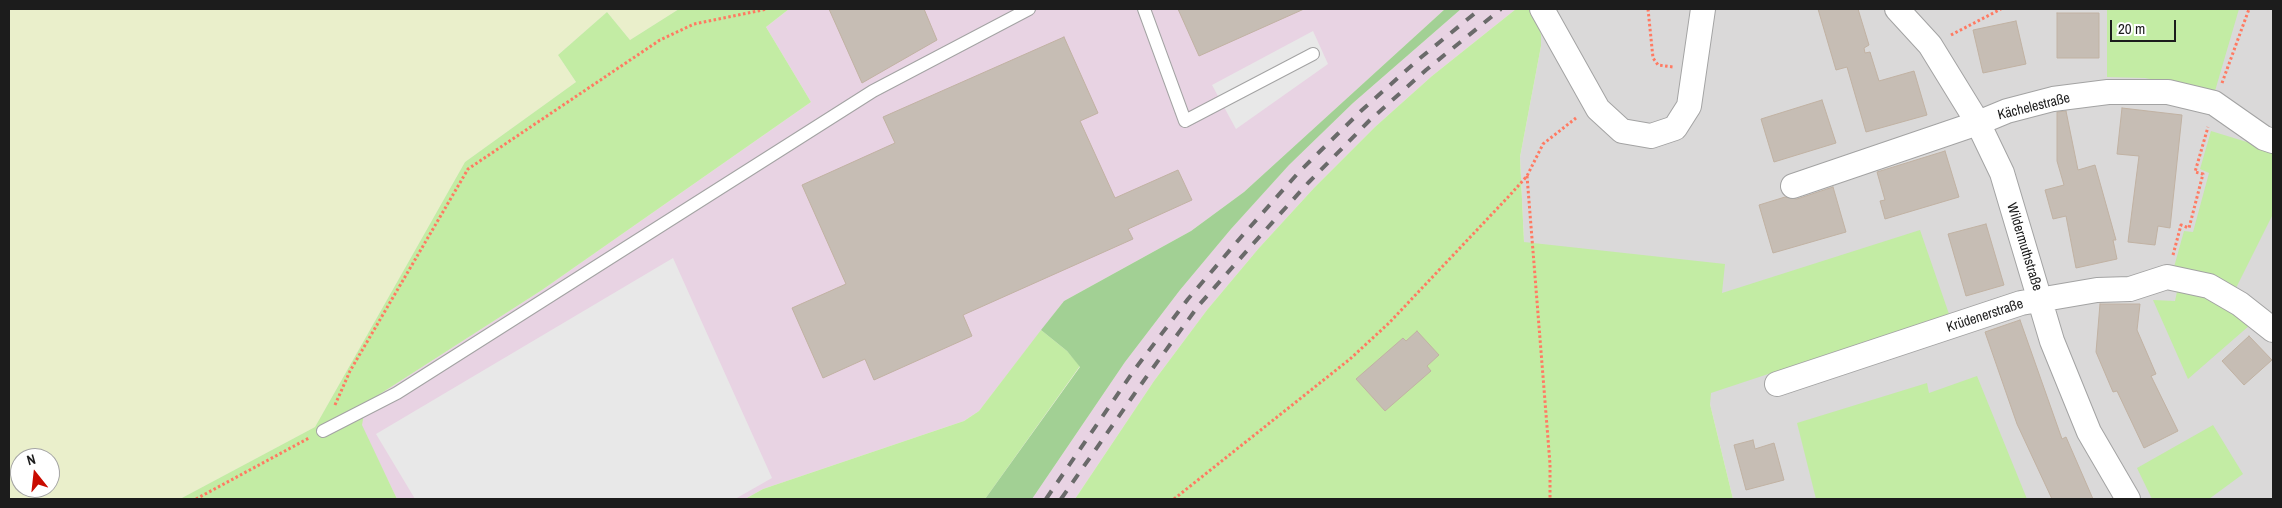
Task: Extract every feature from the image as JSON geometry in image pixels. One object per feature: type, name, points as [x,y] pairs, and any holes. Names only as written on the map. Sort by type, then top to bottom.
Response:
[{"type":"street","points":[[1542,9],[1598,109],[1622,131],[1651,136],[1675,128],[1689,106],[1698,27],[1703,9]]},
{"type":"street","name":"Wildermuthstraße","points":[[1897,9],[1930,45],[1978,123],[2002,173],[2052,341],[2089,432],[2128,499]]},
{"type":"street","name":"Kächelestraße","points":[[1793,186],[1978,123],[2007,111],[2053,99],[2108,92],[2168,92],[2214,103],[2264,138],[2273,141]]},
{"type":"street","points":[[2167,277],[2209,286],[2240,304],[2273,330]]},
{"type":"street","name":"Krüdenerstraße","points":[[1777,384],[2021,303],[2097,290],[2130,289],[2167,277]]},
{"type":"lane","points":[[323,431],[397,393],[873,91],[1029,9]]},
{"type":"lane","points":[[1144,9],[1185,121],[1313,54]]},
{"type":"path","points":[[196,499],[323,431],[350,371],[468,169],[660,40],[694,24],[767,9]]},
{"type":"path","points":[[1648,9],[1653,58],[1658,65],[1668,67]]},
{"type":"path","points":[[1930,45],[2001,9]]},
{"type":"path","points":[[2167,277],[2181,225],[2189,228],[2203,174],[2195,172],[2214,103],[2249,9]]},
{"type":"path","points":[[1174,499],[1350,359],[1389,323],[1527,176],[1543,144],[1595,104]]},
{"type":"path","points":[[1527,176],[1550,464],[1550,499]]},
{"type":"shaded area","points":[[789,9],[1445,9],[1244,192],[1191,231],[1064,301],[979,411],[964,421],[763,489],[745,499],[397,499],[361,425],[366,403],[542,290],[811,102],[766,27]]},
{"type":"shaded area","points":[[1461,9],[1516,9],[1432,76],[1375,127],[1314,188],[1259,248],[1207,310],[1154,381],[1075,499],[1032,499],[1125,362],[1180,290],[1231,229],[1289,165],[1353,103]]},
{"type":"shaded area","points":[[1555,9],[2273,9],[2273,499],[1733,499],[1710,404],[1524,242],[1520,157],[1541,46],[1538,20]]},
{"type":"shaded area","points":[[1313,31],[1328,64],[1236,129],[1212,85]]},
{"type":"shaded area","points":[[673,258],[772,478],[735,499],[415,499],[376,434]]},
{"type":"green space","points":[[9,9],[679,9],[630,40],[607,12],[558,55],[576,82],[465,162],[315,427],[180,499],[9,499]]},
{"type":"green space","points":[[679,9],[789,9],[766,27],[811,102],[542,290],[366,403],[362,425],[397,499],[180,499],[315,427],[465,162],[576,82],[558,55],[607,12],[630,40]]},
{"type":"green space","points":[[1445,9],[1461,9],[1353,103],[1289,165],[1231,229],[1180,290],[1125,362],[1032,499],[985,499],[1080,367],[1067,351],[1041,330],[1064,301],[1191,231],[1244,192]]},
{"type":"green space","points":[[1516,9],[1531,9],[1538,20],[1541,35],[1541,46],[1520,157],[1524,242],[1725,264],[1722,293],[1920,230],[1949,314],[1711,393],[1710,404],[1733,499],[1075,499],[1154,381],[1207,310],[1259,248],[1314,188],[1375,127],[1432,76]]},
{"type":"green space","points":[[2107,9],[2239,9],[2215,91],[2145,78],[2107,77]]},
{"type":"green space","points":[[2211,131],[2273,150],[2273,214],[2235,290],[2174,267],[2184,231],[2193,232],[2209,173],[2200,169]]},
{"type":"green space","points":[[2178,287],[2208,294],[2250,325],[2188,379],[2153,300],[2175,301]]},
{"type":"green space","points":[[1041,330],[1067,351],[1080,366],[985,499],[745,499],[763,489],[964,421],[979,411]]},
{"type":"green space","points":[[1977,376],[2027,499],[1816,499],[1797,423],[1927,383],[1929,393]]},
{"type":"green space","points":[[2213,425],[2243,474],[2209,499],[2152,499],[2137,468]]},
{"type":"building","points":[[829,9],[924,9],[937,40],[862,83]]},
{"type":"building","points":[[1178,9],[1304,9],[1199,56]]},
{"type":"building","points":[[1818,9],[1858,9],[1869,45],[1864,48],[1865,53],[1870,52],[1879,81],[1914,71],[1927,115],[1866,132],[1847,67],[1836,70]]},
{"type":"building","points":[[2057,13],[2099,13],[2099,58],[2057,58]]},
{"type":"building","points":[[2016,21],[2026,64],[1983,73],[1973,30]]},
{"type":"building","points":[[1064,37],[1098,113],[1080,121],[1115,198],[1178,170],[1192,200],[1128,229],[1133,239],[963,315],[972,336],[874,380],[865,359],[823,378],[792,308],[846,284],[802,185],[895,143],[883,117]]},
{"type":"building","points":[[1822,100],[1836,143],[1774,162],[1761,119]]},
{"type":"building","points":[[2122,108],[2182,115],[2170,228],[2158,226],[2155,245],[2128,242],[2139,156],[2117,154]]},
{"type":"building","points":[[2066,111],[2078,170],[2095,165],[2116,240],[2113,240],[2117,259],[2076,268],[2066,216],[2053,219],[2045,190],[2064,185],[2057,161],[2057,112]]},
{"type":"building","points":[[1945,151],[1959,197],[1885,219],[1880,201],[1885,200],[1877,172]]},
{"type":"building","points":[[1833,187],[1846,232],[1773,253],[1759,205],[1785,197],[1797,199]]},
{"type":"building","points":[[1986,224],[2004,285],[1966,296],[1948,234]]},
{"type":"building","points":[[2100,304],[2140,304],[2137,330],[2156,374],[2151,376],[2178,431],[2144,448],[2117,391],[2113,392],[2096,352]]},
{"type":"building","points":[[2020,320],[2062,439],[2066,437],[2093,499],[2052,499],[2017,424],[1985,332]]},
{"type":"building","points":[[1417,331],[1439,355],[1427,366],[1431,371],[1385,411],[1356,379],[1403,338],[1406,341]]},
{"type":"building","points":[[2249,336],[2272,360],[2244,385],[2222,361]]},
{"type":"building","points":[[1753,440],[1755,449],[1774,443],[1784,480],[1746,490],[1734,445]]},
{"type":"railway","points":[[1046,499],[1135,369],[1188,299],[1242,236],[1299,172],[1362,110],[1419,59],[1480,9]]},
{"type":"railway","points":[[1061,499],[1199,305],[1252,245],[1308,183],[1369,121],[1426,70],[1501,9]]}]
